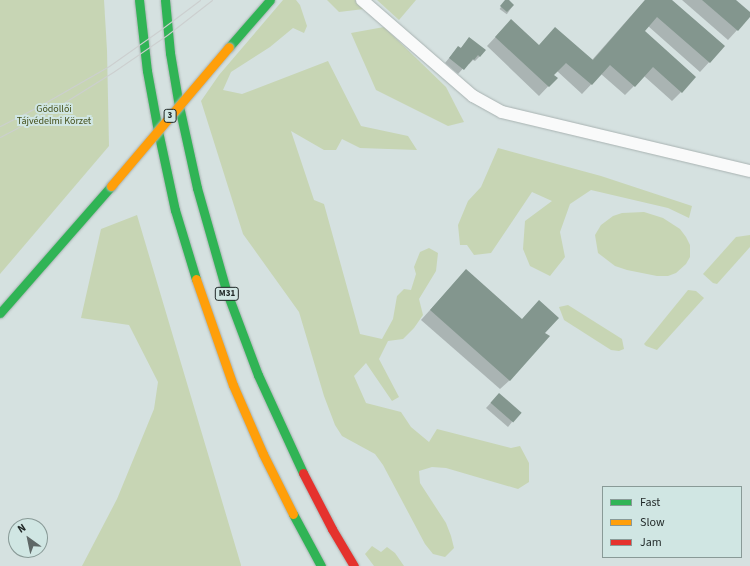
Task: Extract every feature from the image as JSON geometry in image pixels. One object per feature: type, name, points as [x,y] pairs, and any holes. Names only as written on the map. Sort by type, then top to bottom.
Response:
[{"type":"main road","name":"M31","points":[[139,0],[147,71],[158,131],[175,210],[203,303],[233,385],[263,454],[307,543],[321,566]]},
{"type":"main road","name":"M31","points":[[165,0],[170,53],[179,106],[197,188],[226,290],[258,375],[308,484],[354,566]]},
{"type":"main road","name":"3","points":[[0,314],[270,0]]},
{"type":"street","points":[[362,0],[473,96],[502,112],[750,171]]},
{"type":"green space","name":"Gödöllői Tájvédelmi Körzet","points":[[0,0],[104,0],[107,50],[109,146],[0,274]]},
{"type":"green space","points":[[283,0],[296,0],[300,5],[307,26],[304,33],[293,28],[270,47],[231,72],[223,90],[242,94],[328,61],[361,126],[408,136],[417,150],[360,148],[342,139],[336,150],[324,150],[291,131],[314,200],[324,204],[360,334],[382,339],[393,319],[397,296],[404,289],[411,290],[416,274],[414,267],[420,252],[429,248],[438,253],[436,271],[419,299],[423,315],[414,328],[403,339],[388,341],[379,359],[399,397],[392,401],[366,363],[354,376],[366,403],[401,412],[411,427],[429,442],[437,429],[511,448],[520,446],[529,463],[529,482],[518,489],[446,468],[432,467],[419,471],[420,483],[446,523],[451,536],[454,548],[445,557],[433,554],[425,544],[383,465],[375,454],[342,436],[335,425],[324,396],[299,312],[243,234],[201,101],[219,75]]},
{"type":"green space","points":[[327,0],[355,0],[364,9],[339,12]]},
{"type":"green space","points":[[377,0],[416,0],[399,20]]},
{"type":"green space","points":[[384,27],[446,87],[464,122],[448,126],[376,90],[351,33]]},
{"type":"green space","points":[[498,148],[601,176],[692,206],[689,218],[668,208],[591,190],[570,204],[560,232],[565,257],[550,276],[530,266],[523,249],[525,221],[552,201],[532,192],[491,253],[474,255],[467,245],[460,245],[458,225],[468,201],[481,187]]},
{"type":"green space","points":[[644,212],[663,218],[680,229],[686,237],[690,245],[690,257],[686,264],[676,273],[668,276],[657,276],[627,270],[615,266],[598,253],[595,235],[601,225],[613,216],[622,213]]},
{"type":"green space","points":[[137,215],[241,566],[82,566],[117,499],[154,409],[158,382],[129,325],[81,318],[101,229]]},
{"type":"green space","points":[[750,235],[750,247],[717,284],[713,283],[703,274],[736,237]]},
{"type":"green space","points":[[688,290],[696,291],[704,298],[657,350],[646,346],[644,344]]},
{"type":"green space","points":[[568,305],[622,339],[624,349],[619,351],[611,350],[564,320],[559,307]]},
{"type":"green space","points":[[372,546],[381,552],[387,547],[395,553],[404,566],[374,566],[365,554]]},
{"type":"building","points":[[505,0],[509,0],[514,5],[507,12],[500,6]]},
{"type":"building","points":[[645,0],[672,0],[725,46],[710,63],[657,17],[645,31],[696,77],[682,93],[653,67],[635,87],[610,65],[592,85],[566,63],[554,75],[558,78],[549,87],[495,37],[511,19],[539,45],[555,27],[593,60]]},
{"type":"building","points":[[702,0],[736,0],[750,12],[750,17],[738,31]]},
{"type":"building","points":[[469,37],[486,50],[480,57],[478,55],[474,60],[473,59],[464,70],[449,58],[458,46],[461,48]]},
{"type":"building","points":[[466,269],[522,319],[539,300],[559,318],[545,333],[550,336],[510,381],[430,310]]},
{"type":"building","points":[[499,393],[522,413],[513,422],[490,403]]},
{"type":"tram line","points":[[0,126],[34,109],[109,66],[200,0]]},
{"type":"tram line","points":[[0,137],[57,107],[113,72],[167,35],[212,0]]},
{"type":"traffic: fast","points":[[139,0],[147,71],[158,131],[175,210],[196,279]]},
{"type":"traffic: fast","points":[[165,0],[170,53],[179,106],[197,188],[226,290],[258,375],[303,473]]},
{"type":"traffic: fast","points":[[229,47],[270,0]]},
{"type":"traffic: fast","points":[[0,313],[111,186]]},
{"type":"traffic: fast","points":[[293,514],[321,566]]},
{"type":"traffic: slow","points":[[111,186],[229,47]]},
{"type":"traffic: slow","points":[[196,279],[233,385],[263,454],[293,514]]},
{"type":"traffic: jam","points":[[303,473],[332,529],[354,566]]}]
